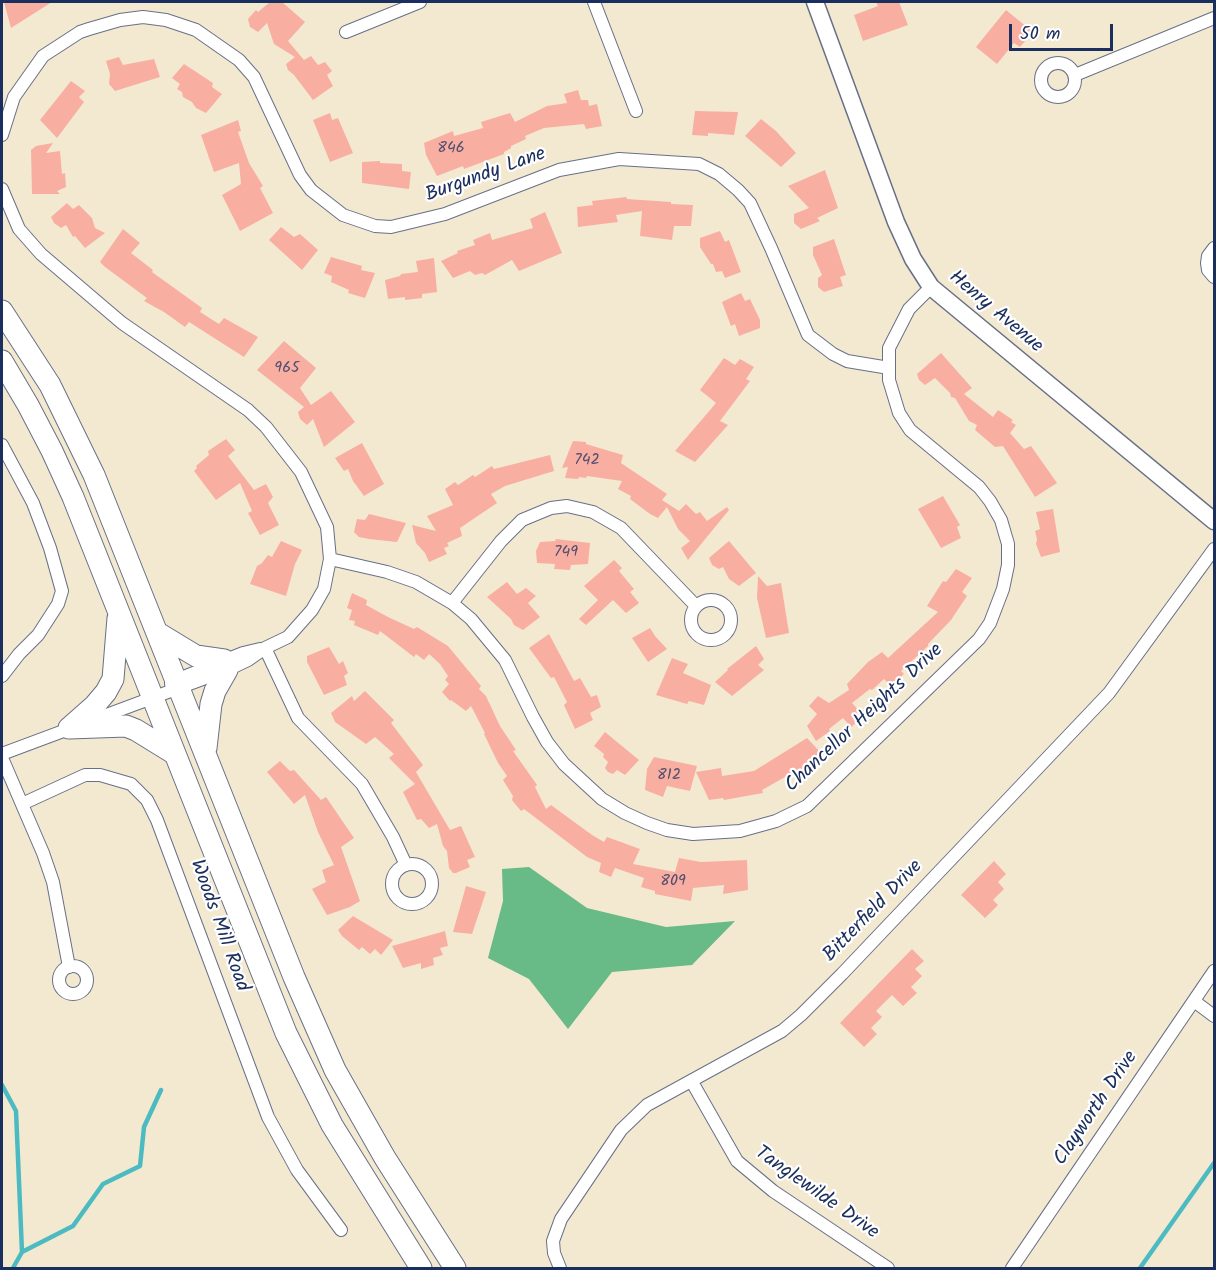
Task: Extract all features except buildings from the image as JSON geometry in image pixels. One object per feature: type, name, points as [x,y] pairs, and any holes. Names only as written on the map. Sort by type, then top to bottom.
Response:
[{"type":"highway","points":[[2,311],[44,376],[73,429],[94,475],[309,1014],[334,1070],[455,1269]]},
{"type":"highway","points":[[2,361],[52,450],[119,611],[278,1015],[307,1079],[332,1125],[421,1269]]},
{"type":"highway","points":[[69,728],[95,705],[113,679],[119,611]]},
{"type":"highway","points":[[158,633],[196,656],[226,665],[211,704],[206,754]]},
{"type":"highway","points":[[69,728],[126,726],[175,754]]},
{"type":"street","points":[[346,32],[420,2]]},
{"type":"street","points":[[594,2],[636,111]]},
{"type":"street","name":"Henry Avenue","points":[[815,2],[896,222],[913,259],[931,287],[1215,521]]},
{"type":"street","name":"Burgundy Lane","points":[[2,135],[14,97],[43,56],[80,32],[110,23],[143,17],[166,20],[196,30],[239,60],[254,77],[300,175],[311,190],[343,215],[375,226],[391,226],[445,214],[560,170],[619,159],[699,164],[719,174],[750,203],[808,335],[847,361],[889,368]]},
{"type":"street","points":[[1075,75],[1215,18]]},
{"type":"street","points":[[2,189],[26,239],[49,261],[122,322],[248,410],[266,428],[301,472],[327,527],[330,559],[324,589],[312,610],[288,637],[265,648],[248,660],[226,665],[178,684],[153,697],[2,756],[10,782],[22,804],[53,882],[69,967]]},
{"type":"street","points":[[1215,248],[1208,256],[1207,263],[1210,273],[1215,277]]},
{"type":"street","name":"Chancellor Heights Drive","points":[[330,559],[401,576],[416,582],[452,603],[471,619],[505,660],[538,726],[564,764],[602,799],[647,823],[667,830],[693,834],[740,831],[776,821],[807,806],[979,639],[990,624],[1003,589],[1008,565],[1008,544],[1001,520],[979,487],[910,430],[892,397],[888,380],[889,348],[909,309],[931,287]]},
{"type":"street","points":[[2,445],[33,503],[50,548],[62,591],[58,604],[38,635],[2,676]]},
{"type":"street","points":[[452,603],[516,525],[536,513],[567,506],[593,512],[621,528],[696,606]]},
{"type":"street","name":"Bitterfield Drive","points":[[560,1269],[554,1253],[553,1241],[561,1219],[612,1143],[632,1119],[647,1105],[782,1031],[842,974],[1109,693],[1215,549]]},
{"type":"street","points":[[265,648],[298,718],[362,784],[393,837],[406,865]]},
{"type":"street","name":"Woods Mill Road","points":[[22,804],[85,775],[100,775],[131,784],[147,800],[157,820],[268,1117],[297,1170],[341,1230]]},
{"type":"street","name":"Clayworth Drive","points":[[1012,1269],[1215,971]]},
{"type":"street","points":[[1194,1001],[1215,1016]]},
{"type":"street","name":"Tanglewilde Drive","points":[[692,1082],[737,1161],[773,1191],[888,1269]]},
{"type":"green space","points":[[529,867],[587,908],[666,927],[735,921],[692,965],[612,972],[568,1029],[529,979],[488,958],[503,901],[502,869]]},
{"type":"waterway","points":[[2,1085],[16,1111],[22,1252],[13,1268]]},
{"type":"waterway","points":[[22,1252],[73,1226],[103,1184],[140,1166],[144,1127],[161,1090]]},
{"type":"waterway","points":[[1140,1268],[1214,1163]]}]
